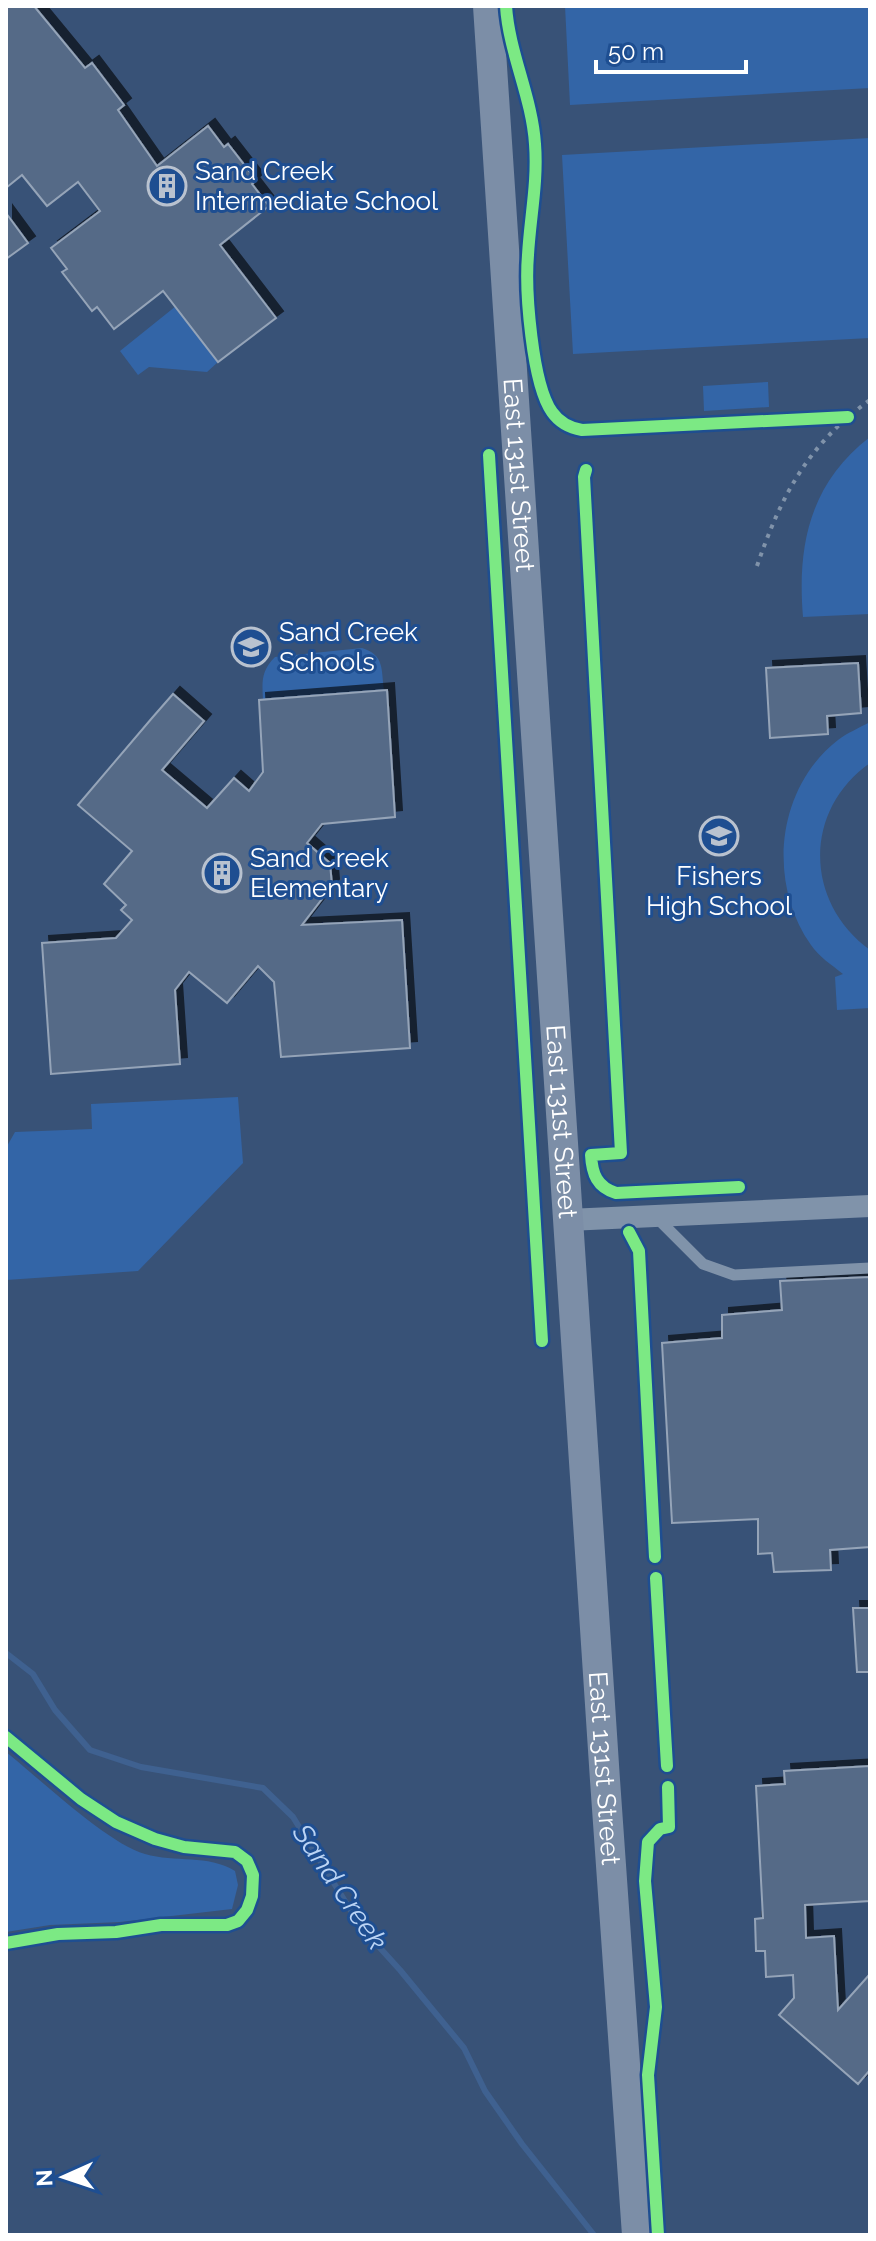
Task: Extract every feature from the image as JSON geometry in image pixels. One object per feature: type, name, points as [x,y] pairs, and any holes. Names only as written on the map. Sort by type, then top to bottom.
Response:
[{"type":"street","name":"East 131st Street","points":[[488,6],[637,2229]]},
{"type":"street","points":[[568,1220],[870,1206]]},
{"type":"lane","points":[[656,1217],[703,1264],[734,1275],[870,1268]]},
{"type":"path","points":[[757,566],[786,492],[823,441],[870,400]]},
{"type":"path","points":[[834,418],[848,417]]},
{"type":"shaded area","points":[[565,6],[870,6],[870,88],[570,105]]},
{"type":"shaded area","points":[[870,138],[870,338],[573,354],[562,155]]},
{"type":"shaded area","points":[[176,306],[218,362],[207,372],[149,367],[138,375],[120,351]]},
{"type":"shaded area","points":[[768,382],[769,407],[704,411],[703,386]]},
{"type":"shaded area","points":[[870,437],[870,614],[803,617],[802,565],[812,517],[833,474]]},
{"type":"shaded area","points":[[362,648],[378,659],[384,690],[263,700],[263,677],[275,657]]},
{"type":"shaded area","points":[[870,722],[870,763],[848,783],[832,805],[823,830],[820,856],[823,882],[833,907],[848,930],[870,950],[870,1008],[837,1010],[835,977],[843,974],[814,949],[797,920],[788,894],[784,866],[785,837],[801,784],[817,760],[842,737]]},
{"type":"shaded area","points":[[238,1097],[243,1163],[138,1271],[6,1280],[6,1148],[15,1132],[92,1129],[91,1104]]},
{"type":"shaded area","points":[[6,1752],[93,1824],[130,1848],[156,1857],[214,1862],[235,1871],[238,1885],[232,1909],[120,1922],[50,1925],[6,1932]]},
{"type":"building","name":"Sand Creek Intermediate School","points":[[6,6],[34,6],[85,68],[92,63],[124,105],[118,110],[157,166],[208,126],[224,147],[228,144],[256,180],[252,184],[269,206],[220,245],[276,318],[218,362],[163,291],[114,329],[97,307],[92,311],[62,272],[67,269],[51,248],[100,211],[78,182],[47,206],[22,175],[6,188]]},
{"type":"building","points":[[6,213],[28,243],[6,259]]},
{"type":"building","points":[[858,663],[861,713],[827,716],[828,734],[770,738],[766,668]]},
{"type":"building","name":"Sand Creek Elementary","points":[[387,690],[395,817],[322,824],[307,843],[330,863],[332,886],[302,925],[402,920],[410,1048],[281,1057],[274,982],[258,966],[227,1003],[189,972],[175,990],[180,1064],[51,1074],[42,943],[116,938],[132,920],[121,910],[126,905],[104,884],[132,851],[78,805],[173,694],[204,721],[162,770],[207,808],[234,778],[249,791],[263,772],[259,700]]},
{"type":"building","points":[[870,1277],[870,1547],[830,1550],[831,1570],[774,1572],[772,1553],[758,1554],[758,1519],[672,1523],[662,1343],[722,1338],[722,1315],[782,1310],[780,1281]]},
{"type":"building","points":[[853,1608],[870,1608],[870,1672],[857,1672]]},
{"type":"building","points":[[870,1766],[870,1901],[805,1905],[806,1938],[834,1936],[838,2010],[870,1974],[870,2070],[858,2084],[779,2015],[794,1998],[793,1975],[766,1977],[765,1951],[756,1951],[755,1919],[763,1918],[756,1786],[785,1784],[784,1771]]},
{"type":"waterway","name":"Sand Creek","points":[[6,1653],[33,1674],[55,1710],[90,1750],[141,1767],[263,1788],[293,1817],[361,1927],[464,2048],[485,2091],[522,2144],[594,2235]]},
{"type":"cycle path","points":[[506,6],[535,144],[535,186],[527,271],[531,336],[539,381],[555,416],[565,424],[582,430],[848,417]]},
{"type":"cycle path","points":[[489,455],[542,1341]]},
{"type":"cycle path","points":[[586,470],[621,1153],[591,1155],[593,1168],[600,1183],[616,1193],[739,1187]]},
{"type":"cycle path","points":[[629,1232],[639,1251],[655,1557]]},
{"type":"cycle path","points":[[656,1578],[667,1766]]},
{"type":"cycle path","points":[[6,1737],[81,1799],[116,1822],[155,1839],[184,1847],[235,1852],[247,1861],[253,1875],[252,1896],[247,1910],[238,1921],[227,1925],[161,1925],[116,1932],[58,1934],[6,1943]]},
{"type":"cycle path","points":[[658,2235],[648,2075],[656,2007],[645,1881],[648,1842],[660,1829],[669,1827],[668,1787]]},
{"type":"place","name":"Sand Creek Intermediate School","points":[[167,186]]},
{"type":"place","name":"Sand Creek Schools","points":[[251,647]]},
{"type":"place","name":"Fishers High School","points":[[719,836]]},
{"type":"place","name":"Sand Creek Elementary","points":[[222,873]]}]
